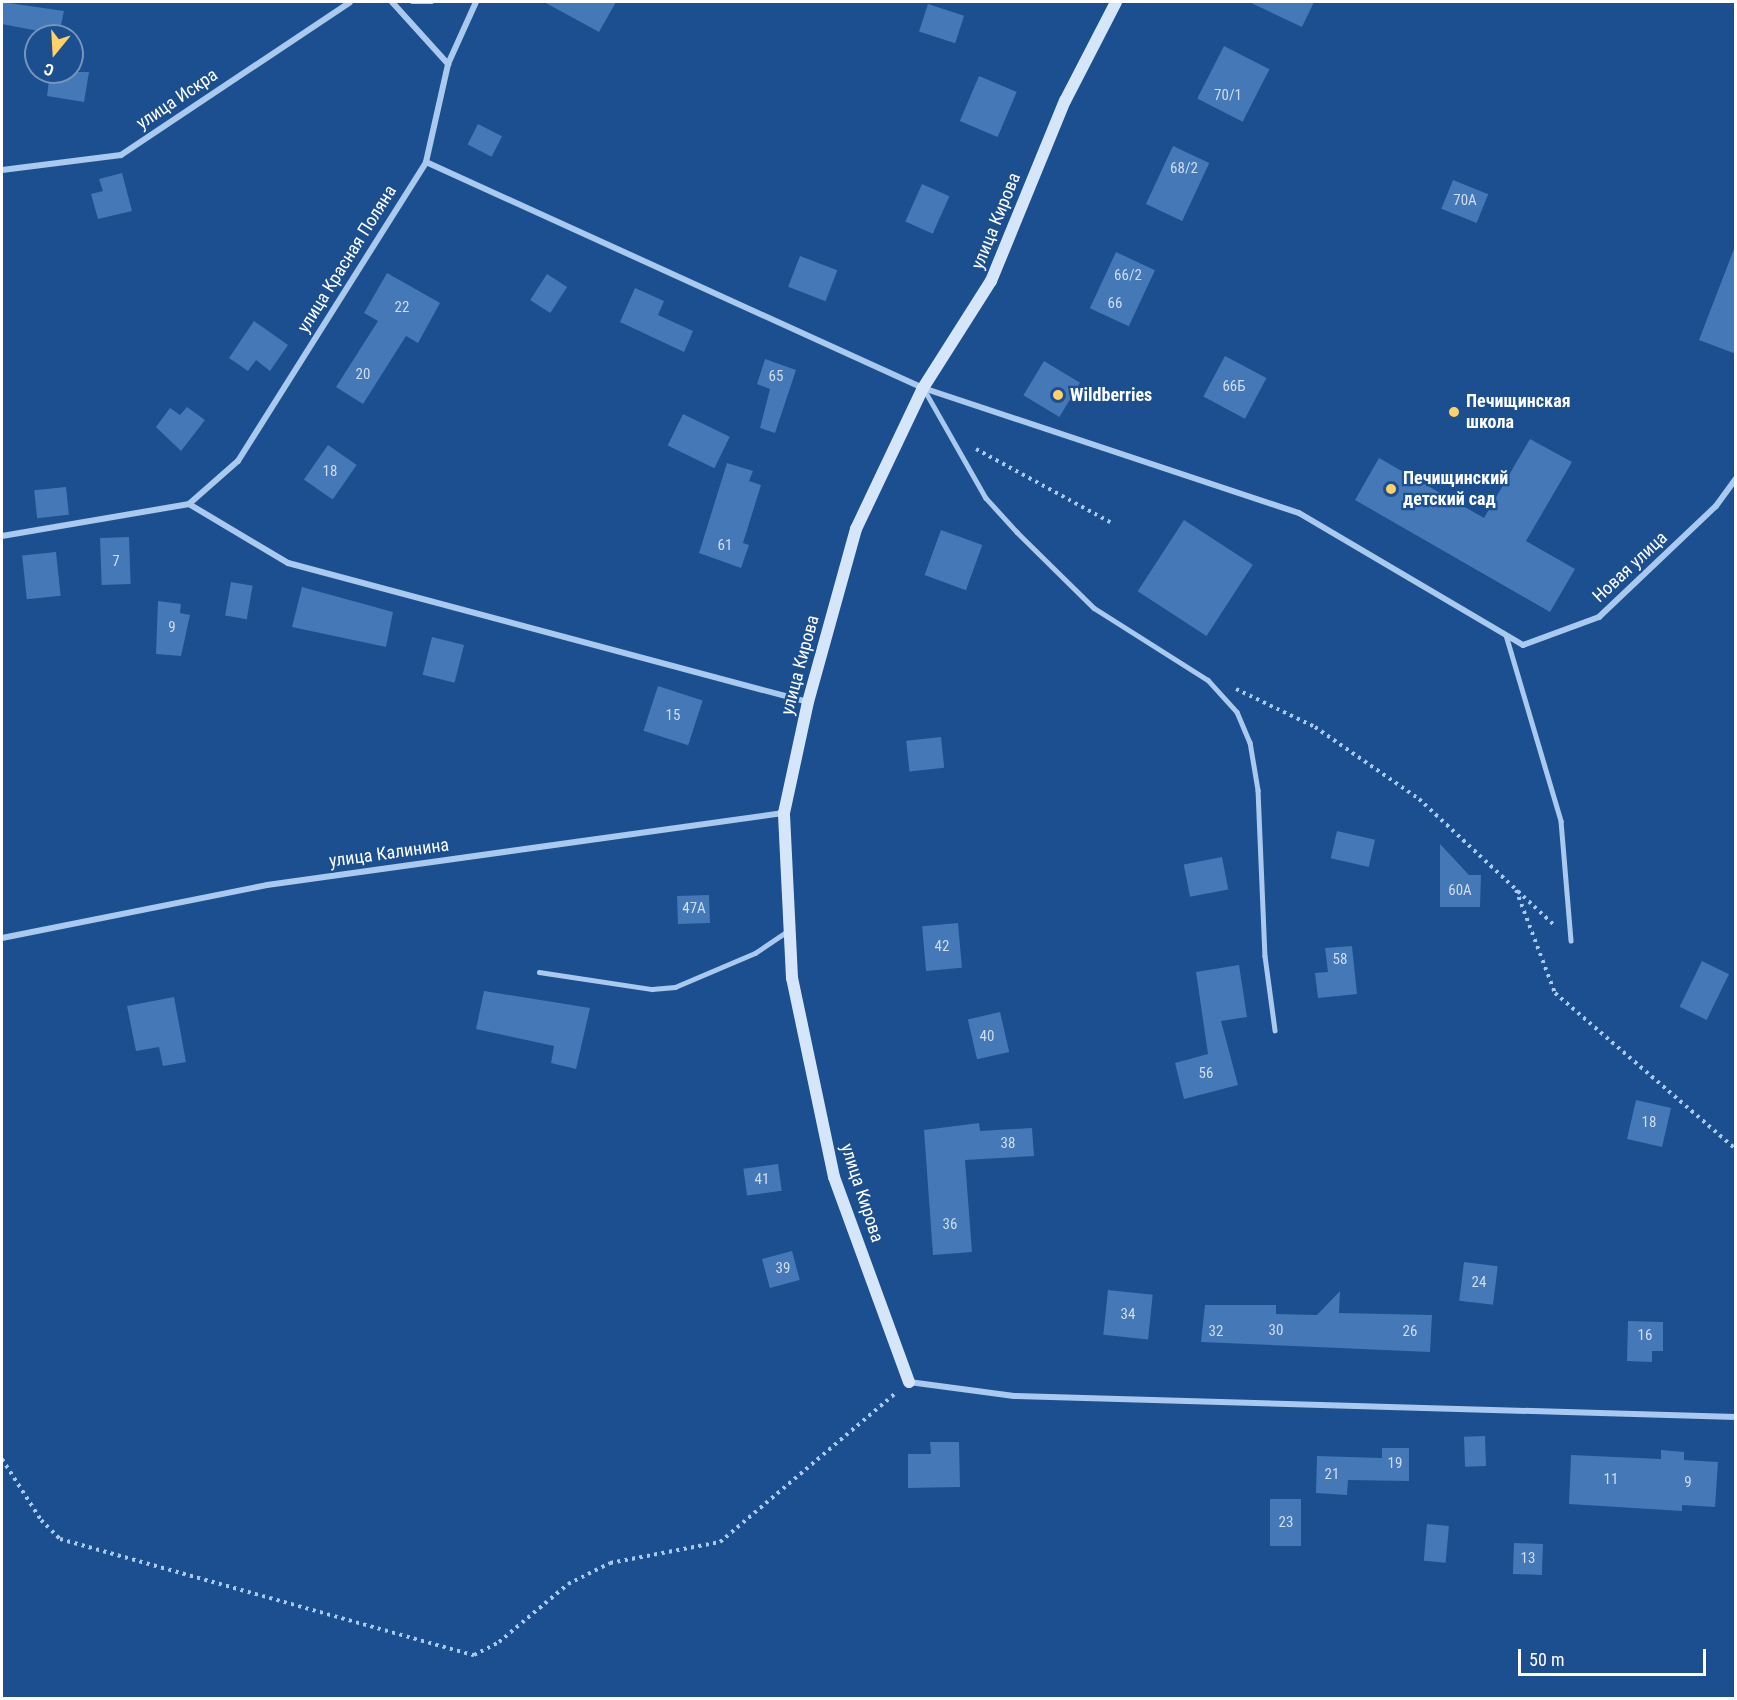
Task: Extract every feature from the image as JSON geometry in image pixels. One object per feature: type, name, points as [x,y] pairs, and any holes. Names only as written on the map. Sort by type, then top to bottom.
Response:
[{"type":"street","name":"улица Искра","points":[[2,170],[121,155],[350,2]]},
{"type":"street","points":[[392,2],[448,64]]},
{"type":"street","name":"улица Красная Поляна","points":[[189,504],[238,462],[426,162],[448,64],[476,2]]},
{"type":"street","name":"улица Кирова","points":[[909,1382],[834,1177],[792,978],[784,813],[807,702],[856,529],[923,388],[991,281],[1065,100],[1116,2]]},
{"type":"street","points":[[426,162],[923,388],[1299,513],[1506,635]]},
{"type":"street","name":"Новая улица","points":[[1506,635],[1523,645],[1599,617],[1716,506],[1736,478]]},
{"type":"street","points":[[2,536],[189,504],[288,563],[807,702]]},
{"type":"street","name":"улица Калинина","points":[[2,938],[267,885],[784,813]]},
{"type":"street","points":[[909,1382],[1014,1396],[1736,1417]]},
{"type":"lane","points":[[412,2],[432,2]]},
{"type":"lane","points":[[923,388],[986,498],[1094,608],[1208,680],[1237,712],[1250,742],[1258,790],[1265,956],[1275,1030]]},
{"type":"lane","points":[[1506,635],[1561,821],[1571,941]]},
{"type":"lane","points":[[539,972],[652,989],[675,987],[755,953],[790,930]]},
{"type":"path","points":[[951,434],[1110,522]]},
{"type":"path","points":[[1232,687],[1315,727],[1419,799],[1571,941]]},
{"type":"path","points":[[1514,886],[1562,1000],[1736,1149]]},
{"type":"path","points":[[2,1459],[41,1520],[60,1539],[474,1655],[499,1642],[568,1584],[610,1563],[720,1542],[909,1382]]},
{"type":"building","points":[[2,2],[64,11],[61,24],[24,24],[24,28],[2,24]]},
{"type":"building","points":[[544,2],[616,2],[599,32]]},
{"type":"building","points":[[1249,2],[1314,2],[1302,27]]},
{"type":"building","points":[[928,4],[964,16],[955,43],[919,32]]},
{"type":"building","points":[[1224,46],[1269,69],[1243,122],[1197,99]]},
{"type":"building","points":[[84,72],[89,72],[84,102],[47,96],[48,84],[84,84]]},
{"type":"building","points":[[979,76],[1017,92],[998,137],[960,121]]},
{"type":"building","points":[[478,124],[502,136],[492,157],[468,144]]},
{"type":"building","points":[[1173,146],[1209,163],[1182,221],[1146,204]]},
{"type":"building","points":[[122,173],[132,211],[98,219],[91,194],[103,191],[99,179]]},
{"type":"building","points":[[1453,180],[1488,194],[1477,223],[1441,209]]},
{"type":"building","points":[[922,184],[949,196],[933,234],[905,221]]},
{"type":"building","points":[[1734,249],[1736,250],[1736,354],[1699,340]]},
{"type":"building","points":[[1116,252],[1155,270],[1129,326],[1090,308]]},
{"type":"building","points":[[800,256],[837,270],[826,301],[788,287]]},
{"type":"building","points":[[387,273],[440,303],[418,343],[406,336],[363,404],[336,387],[378,321],[364,313]]},
{"type":"building","points":[[547,274],[567,287],[550,313],[530,300]]},
{"type":"building","points":[[635,288],[664,301],[658,315],[693,331],[684,352],[620,322]]},
{"type":"building","points":[[254,321],[288,345],[270,371],[256,360],[248,371],[229,358]]},
{"type":"building","points":[[1225,356],[1266,378],[1245,419],[1203,397]]},
{"type":"building","points":[[765,359],[796,370],[775,433],[760,428],[770,389],[757,384]]},
{"type":"building","points":[[1044,361],[1080,383],[1059,417],[1023,395]]},
{"type":"building","points":[[187,407],[205,420],[181,451],[156,427],[170,408],[180,415]]},
{"type":"building","points":[[683,414],[730,437],[714,468],[668,445]]},
{"type":"building","points":[[1530,439],[1572,462],[1526,541],[1575,569],[1550,612],[1355,500],[1379,458],[1484,518]]},
{"type":"building","points":[[328,445],[357,465],[333,499],[304,479]]},
{"type":"building","points":[[727,463],[753,471],[749,481],[761,485],[743,543],[749,545],[741,568],[699,553]]},
{"type":"building","points":[[66,487],[69,515],[37,518],[34,490]]},
{"type":"building","points":[[1184,520],[1253,565],[1206,636],[1138,591]]},
{"type":"building","points":[[941,530],[982,545],[966,590],[925,575]]},
{"type":"building","points":[[129,537],[131,584],[102,585],[100,538]]},
{"type":"building","points":[[56,552],[61,596],[27,599],[22,556]]},
{"type":"building","points":[[231,582],[253,586],[247,619],[225,615]]},
{"type":"building","points":[[302,587],[393,612],[386,647],[292,627]]},
{"type":"building","points":[[158,601],[181,604],[180,613],[190,615],[181,656],[156,654]]},
{"type":"building","points":[[432,637],[464,645],[455,683],[423,675]]},
{"type":"building","points":[[658,686],[703,701],[688,745],[643,731]]},
{"type":"building","points":[[941,737],[944,768],[909,771],[906,741]]},
{"type":"building","points":[[1337,831],[1375,840],[1369,867],[1331,858]]},
{"type":"building","points":[[1440,844],[1469,875],[1481,875],[1480,907],[1440,907]]},
{"type":"building","points":[[1222,857],[1228,889],[1190,897],[1184,864]]},
{"type":"building","points":[[709,895],[710,923],[678,924],[677,896]]},
{"type":"building","points":[[958,923],[962,968],[926,971],[922,926]]},
{"type":"building","points":[[1352,946],[1357,994],[1318,998],[1315,973],[1328,972],[1325,948]]},
{"type":"building","points":[[1702,961],[1729,974],[1707,1020],[1680,1007]]},
{"type":"building","points":[[1239,965],[1247,1017],[1221,1021],[1238,1085],[1184,1099],[1175,1063],[1208,1054],[1196,972]]},
{"type":"building","points":[[484,991],[590,1008],[576,1069],[551,1063],[554,1046],[476,1029]]},
{"type":"building","points":[[174,997],[186,1062],[163,1066],[159,1047],[136,1051],[127,1006]]},
{"type":"building","points":[[1000,1012],[1009,1052],[977,1059],[968,1019]]},
{"type":"building","points":[[1636,1100],[1671,1108],[1662,1147],[1627,1139]]},
{"type":"building","points":[[979,1123],[980,1131],[1032,1128],[1034,1156],[965,1160],[972,1252],[933,1255],[924,1130]]},
{"type":"building","points":[[778,1164],[782,1191],[747,1196],[743,1169]]},
{"type":"building","points":[[792,1251],[800,1280],[770,1288],[762,1259]]},
{"type":"building","points":[[1464,1262],[1498,1266],[1493,1305],[1459,1301]]},
{"type":"building","points":[[1108,1290],[1153,1295],[1148,1339],[1103,1335]]},
{"type":"building","points":[[1340,1291],[1339,1313],[1432,1315],[1430,1352],[1201,1342],[1205,1305],[1276,1305],[1276,1314],[1317,1315]]},
{"type":"building","points":[[1628,1321],[1663,1322],[1663,1351],[1652,1351],[1652,1362],[1627,1361]]},
{"type":"building","points":[[1485,1436],[1486,1466],[1465,1467],[1464,1437]]},
{"type":"building","points":[[930,1442],[959,1442],[960,1487],[908,1488],[908,1454],[931,1454]]},
{"type":"building","points":[[1382,1448],[1409,1448],[1409,1481],[1348,1480],[1347,1495],[1316,1493],[1317,1456],[1382,1458]]},
{"type":"building","points":[[1661,1450],[1684,1452],[1684,1460],[1718,1462],[1715,1507],[1682,1505],[1682,1511],[1569,1504],[1571,1455],[1661,1459]]},
{"type":"building","points":[[1270,1499],[1301,1499],[1301,1546],[1270,1546]]},
{"type":"building","points":[[1427,1524],[1449,1526],[1446,1563],[1424,1561]]},
{"type":"building","points":[[1514,1543],[1543,1544],[1542,1575],[1513,1574]]},
{"type":"place","name":"Wildberries","points":[[1058,395]]},
{"type":"place","name":"Печищинская школа","points":[[1454,412]]},
{"type":"place","name":"Печищинский детский сад","points":[[1391,489]]}]
